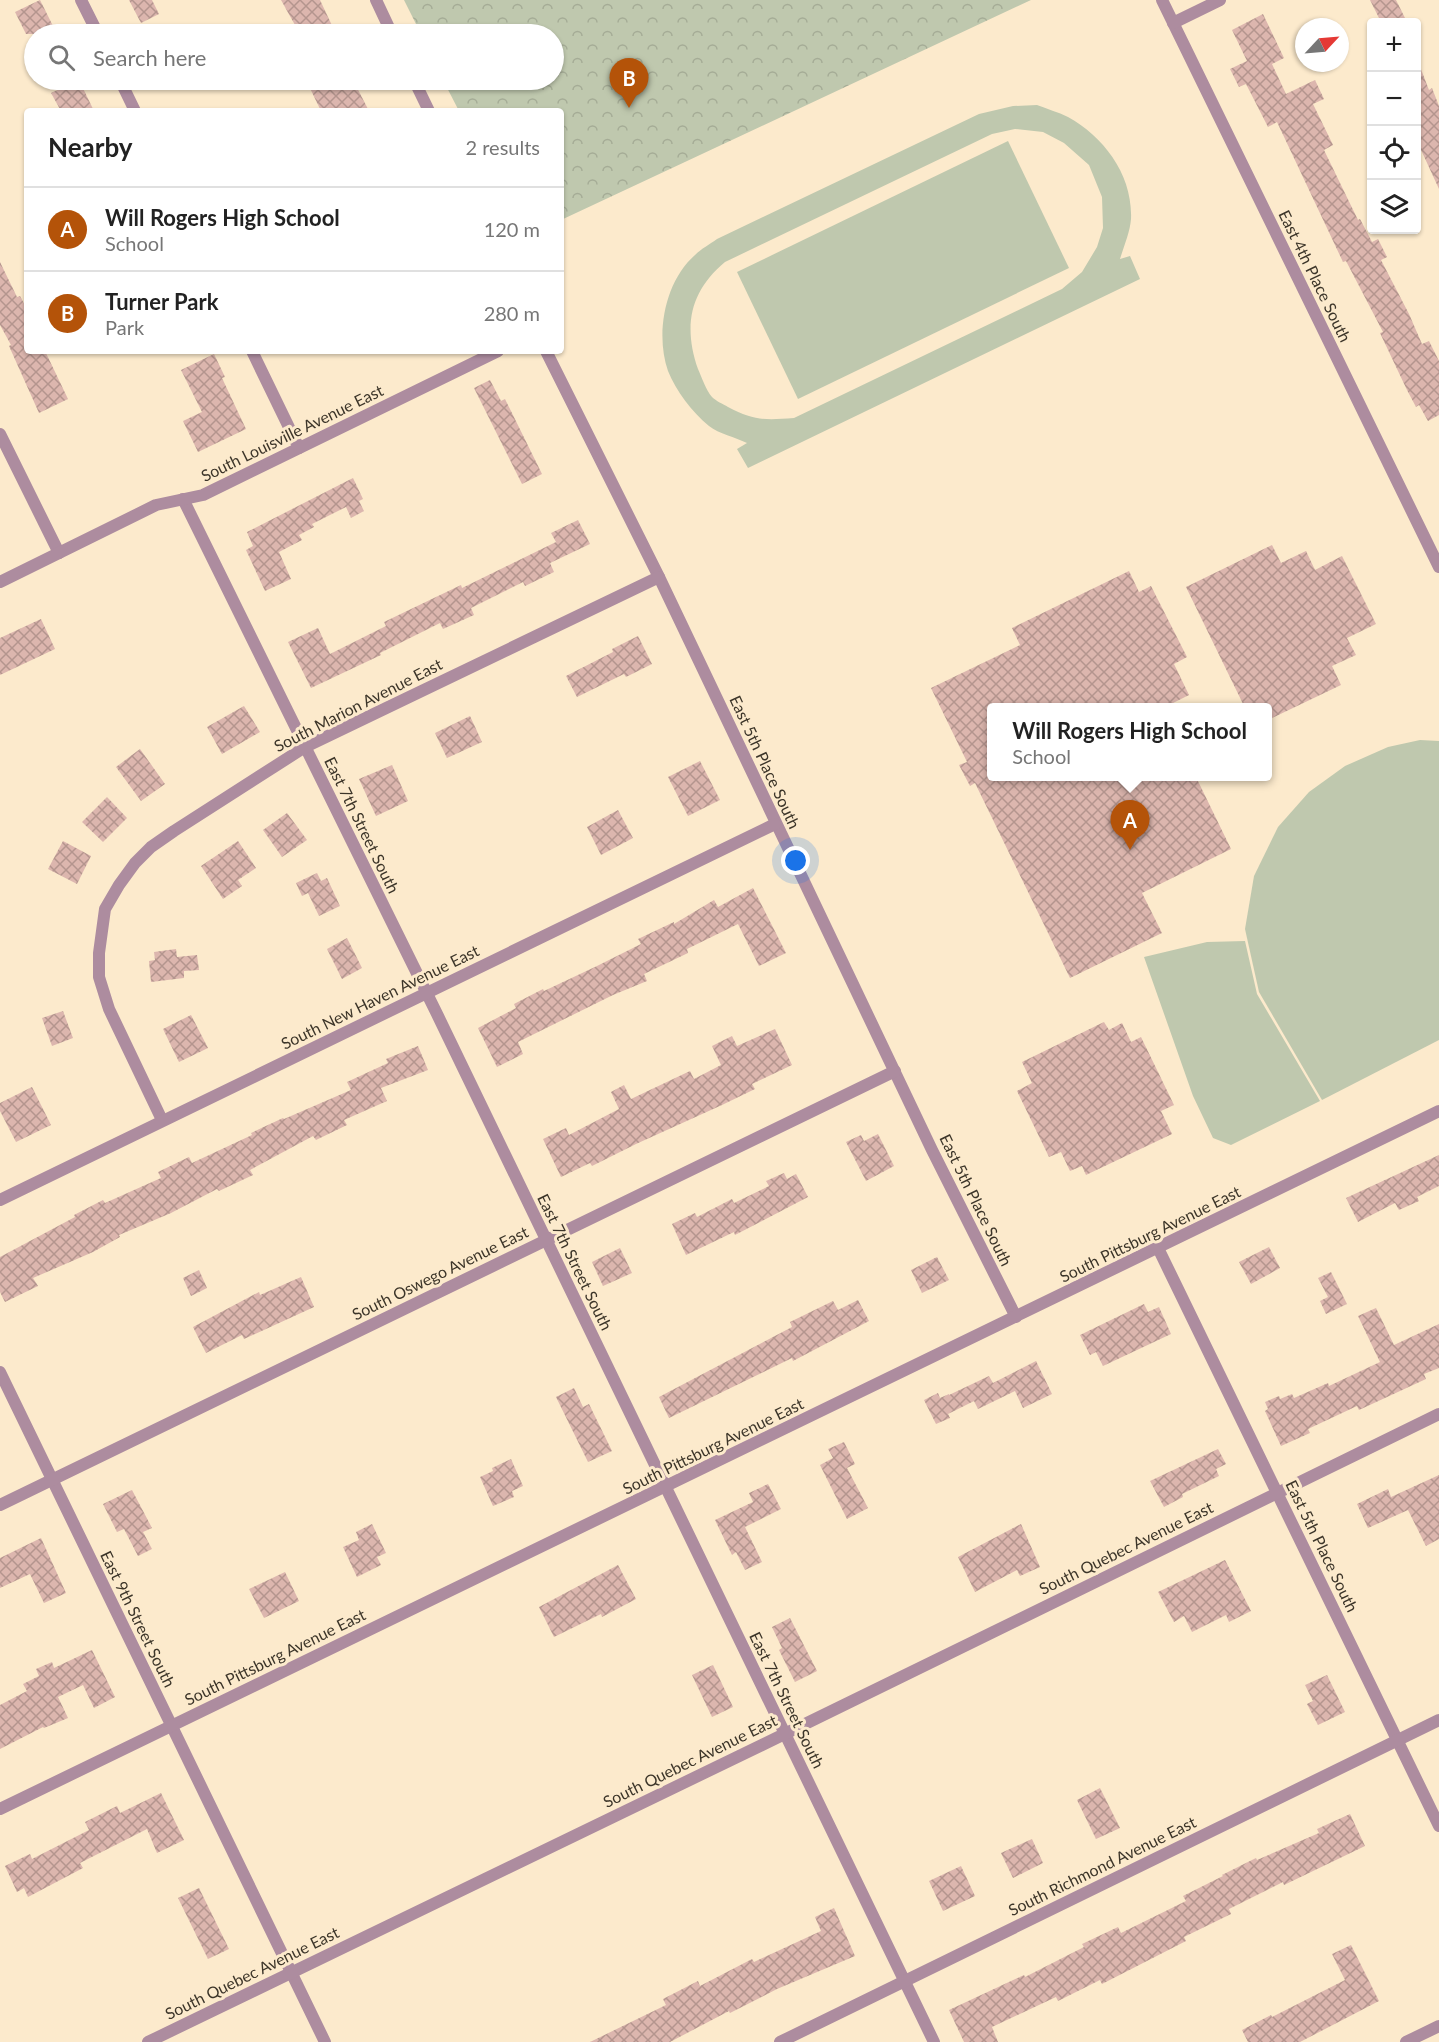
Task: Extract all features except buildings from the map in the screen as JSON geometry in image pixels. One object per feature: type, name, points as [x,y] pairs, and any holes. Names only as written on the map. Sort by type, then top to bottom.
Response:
[{"type":"street","points":[[81,0],[93,24]]},
{"type":"street","points":[[376,0],[387,24]]},
{"type":"street","name":"East 4th Place South","points":[[1162,0],[1439,567]]},
{"type":"street","points":[[1173,23],[1220,0]]},
{"type":"street","points":[[125,90],[134,108]]},
{"type":"street","points":[[419,90],[428,108]]},
{"type":"street","points":[[253,354],[299,448]]},
{"type":"street","name":"South Louisville Avenue East","points":[[0,582],[156,506],[203,495],[492,354]]},
{"type":"street","name":"East 5th Place South","points":[[548,354],[659,577],[775,824],[1016,1317]]},
{"type":"street","points":[[0,434],[59,553]]},
{"type":"street","name":"East 7th Street South","points":[[183,499],[427,993],[934,2042]]},
{"type":"street","name":"South Marion Avenue East","points":[[162,1120],[109,1009],[99,976],[99,953],[105,909],[135,863],[151,847],[305,747],[659,577]]},
{"type":"street","name":"South New Haven Avenue East","points":[[0,1200],[775,824]]},
{"type":"street","name":"South Oswego Avenue East","points":[[0,1504],[895,1071]]},
{"type":"street","name":"South Pittsburg Avenue East","points":[[0,1809],[1439,1111]]},
{"type":"street","name":"East 5th Place South","points":[[1158,1248],[1439,1826]]},
{"type":"street","name":"East 9th Street South","points":[[0,1372],[325,2042]]},
{"type":"street","name":"South Quebec Avenue East","points":[[148,2042],[1439,1414]]},
{"type":"street","name":"South Richmond Avenue East","points":[[780,2042],[1439,1720]]},
{"type":"street","points":[[1406,2042],[1439,2026]]},
{"type":"green space","points":[[404,0],[1031,0],[564,219],[564,108],[457,108],[448,90],[564,90],[564,24],[416,24]]},
{"type":"green space","points":[[1037,105],[1068,117],[1093,135],[1114,159],[1127,187],[1131,219],[1120,259],[1130,256],[1140,279],[748,468],[737,449],[747,443],[709,426],[680,394],[668,371],[663,341],[665,309],[676,279],[685,266],[697,253],[717,239],[979,114],[1013,106]],"holes":[[[1015,129],[1043,132],[1064,143],[1089,165],[1102,197],[1103,228],[1097,247],[1082,272],[1062,289],[794,418],[753,417],[737,412],[712,397],[693,353],[691,324],[697,297],[713,273],[725,262],[992,134]]]},
{"type":"green space","points":[[1008,141],[1069,268],[798,399],[737,272]]},
{"type":"green space","points":[[1420,740],[1439,741],[1439,1040],[1322,1100],[1259,992],[1245,929],[1254,876],[1278,827],[1309,792],[1345,766],[1388,747]]},
{"type":"green space","points":[[1245,941],[1257,994],[1320,1101],[1231,1145],[1213,1138],[1193,1096],[1144,957],[1207,942]]},
{"type":"place","name":"Turner Park","points":[[629,108]]},
{"type":"place","name":"Will Rogers High School","points":[[1130,850]]}]
